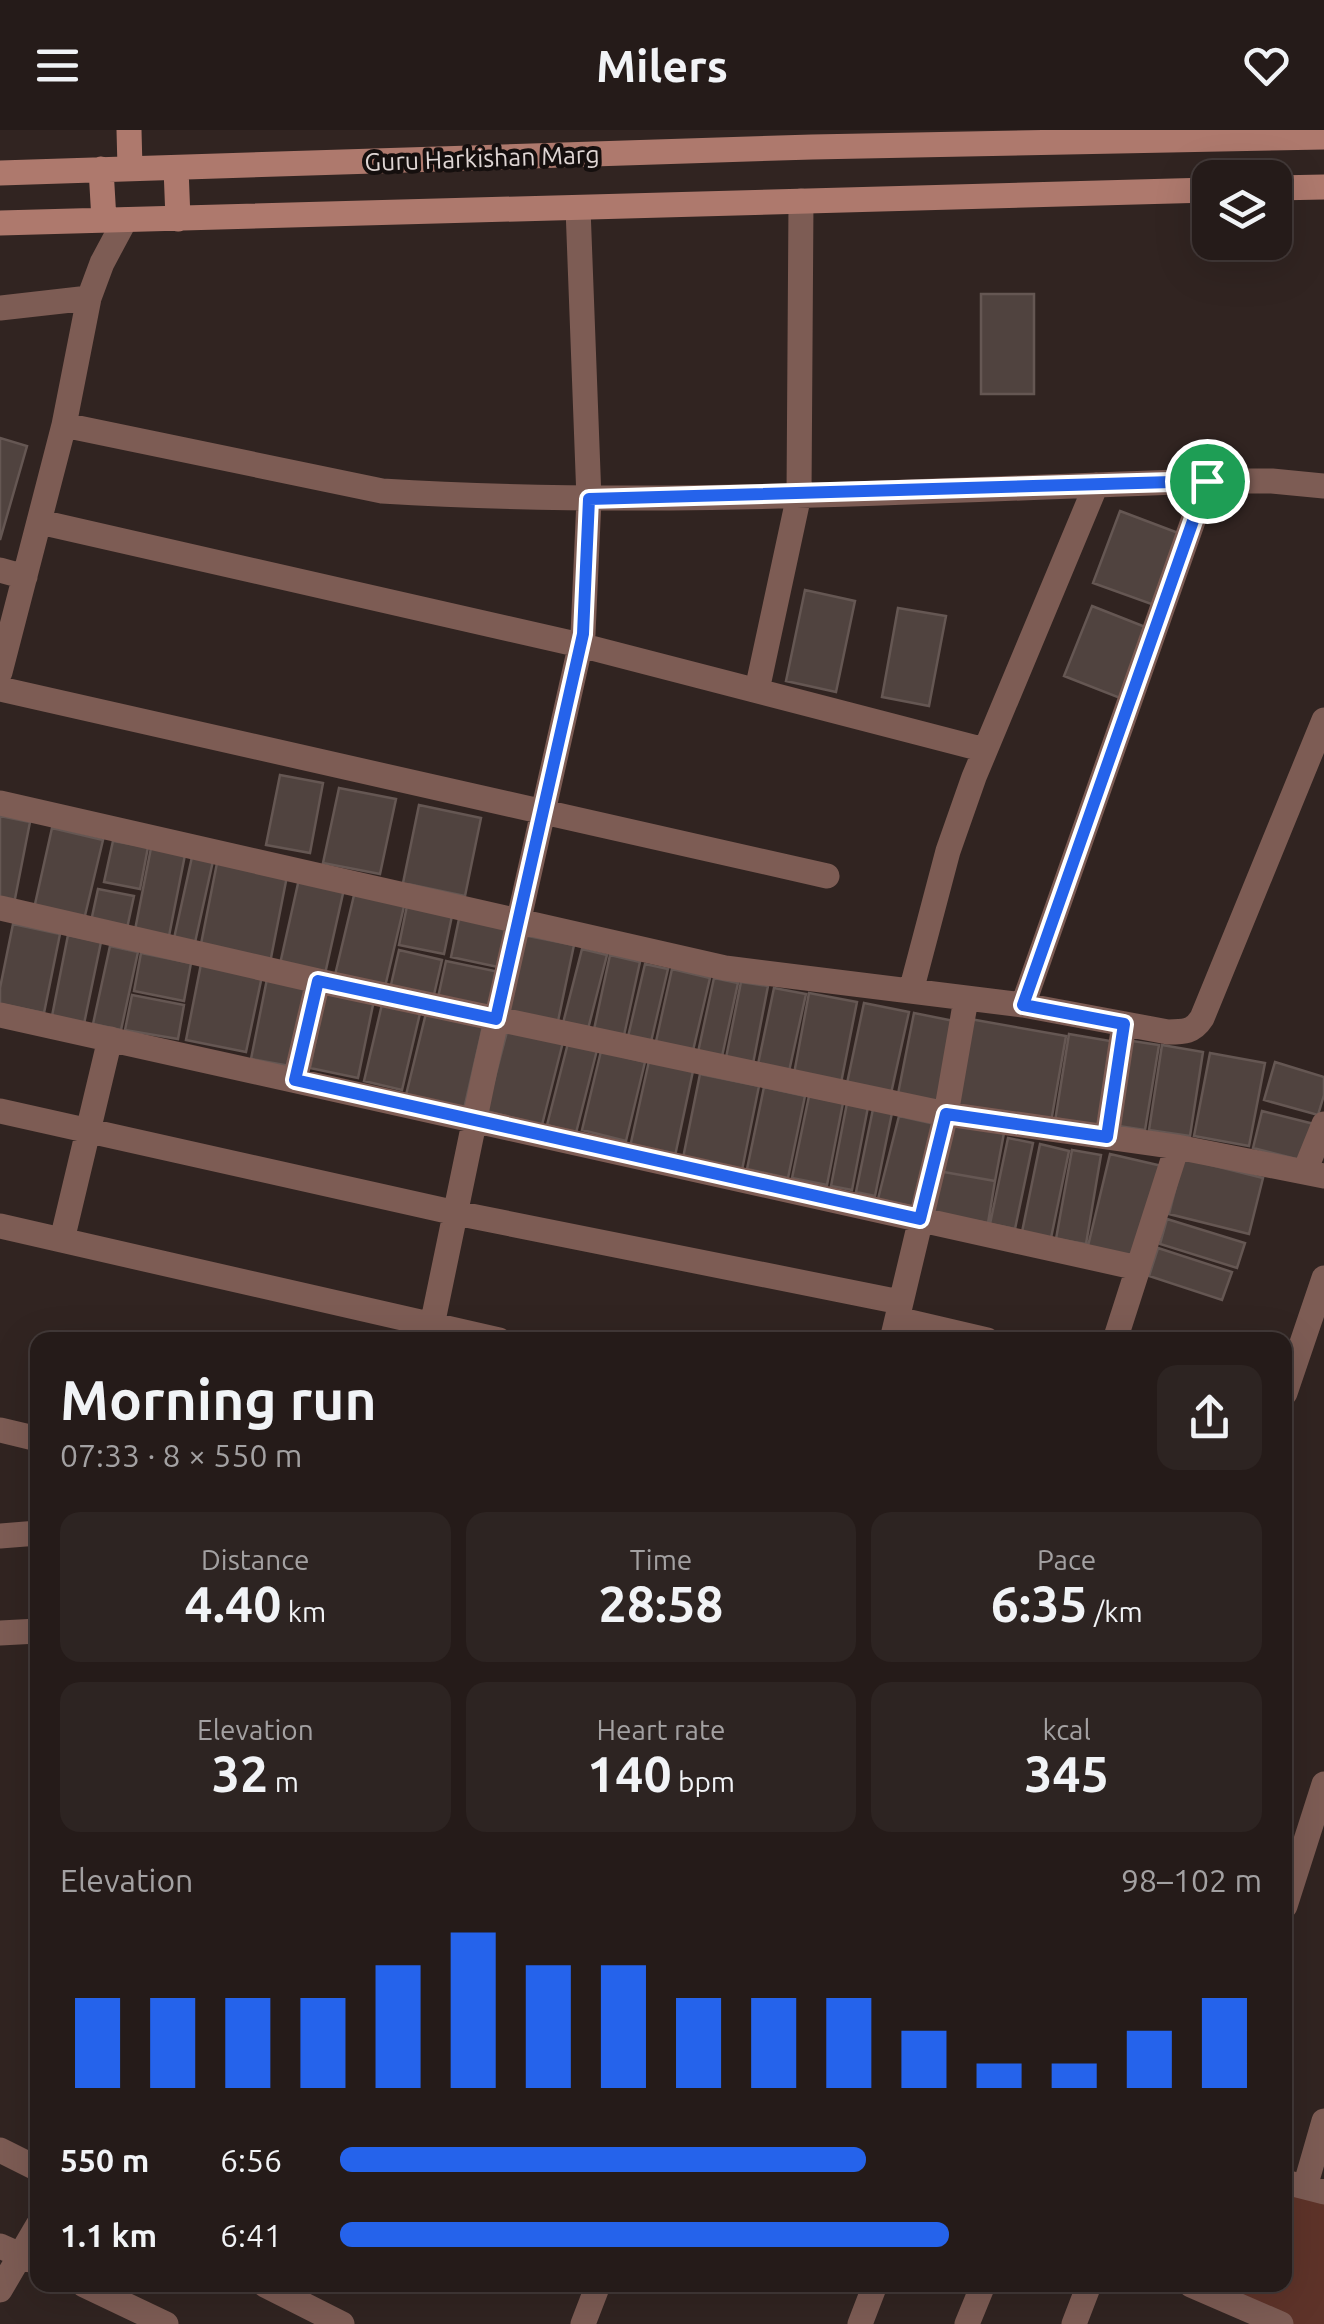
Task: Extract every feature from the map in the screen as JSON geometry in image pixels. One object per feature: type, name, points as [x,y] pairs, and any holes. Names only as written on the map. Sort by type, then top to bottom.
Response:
[{"type":"main road","points":[[129,130],[130,168]]},
{"type":"main road","name":"Guru Harkishan Marg","points":[[0,174],[812,138],[1324,137]]},
{"type":"main road","points":[[176,168],[178,219]]},
{"type":"main road","points":[[101,169],[115,220]]},
{"type":"main road","points":[[1292,188],[1324,187]]},
{"type":"main road","name":"Guru Harkishan Marg","points":[[0,224],[1192,191]]},
{"type":"street","points":[[757,690],[798,495],[801,202]]},
{"type":"street","points":[[430,1332],[580,646],[589,499],[578,208]]},
{"type":"street","points":[[0,672],[12,574],[40,522],[89,298],[115,220]]},
{"type":"street","points":[[0,308],[89,298]]},
{"type":"street","points":[[64,425],[382,491],[589,499],[1207,481],[1324,486]]},
{"type":"street","points":[[1023,1005],[1207,481]]},
{"type":"street","points":[[911,992],[948,851],[985,750],[1096,485]]},
{"type":"street","points":[[40,522],[580,646],[985,750]]},
{"type":"street","points":[[0,689],[827,876]]},
{"type":"street","points":[[0,803],[725,968],[1023,1005],[1186,1032],[1196,1028],[1324,720]]},
{"type":"street","points":[[0,908],[318,981],[946,1114],[1177,1147],[1315,1174],[1324,1124]]},
{"type":"street","points":[[295,1080],[318,981]]},
{"type":"street","points":[[896,1320],[946,1114],[966,998]]},
{"type":"street","points":[[0,1015],[1138,1268]]},
{"type":"street","points":[[1107,1137],[1124,1024]]},
{"type":"street","points":[[62,1240],[110,1040]]},
{"type":"street","points":[[0,1110],[456,1213],[950,1332]]},
{"type":"street","points":[[1118,1332],[1177,1147]]},
{"type":"street","points":[[0,1226],[426,1332]]},
{"type":"street","points":[[1292,1372],[1324,1278]]},
{"type":"street","points":[[0,1430],[30,1437]]},
{"type":"street","points":[[0,1536],[30,1534]]},
{"type":"street","points":[[0,1633],[30,1631]]},
{"type":"street","points":[[1292,1870],[1324,1784]]},
{"type":"street","points":[[1305,2187],[1324,2121]]},
{"type":"street","points":[[0,2150],[30,2166]]},
{"type":"street","points":[[0,2290],[19,2255]]},
{"type":"street","points":[[99,2292],[166,2324]]},
{"type":"street","points":[[279,2292],[342,2324]]},
{"type":"street","points":[[583,2324],[595,2292]]},
{"type":"street","points":[[860,2324],[872,2292]]},
{"type":"street","points":[[968,2324],[980,2292]]},
{"type":"street","points":[[1074,2324],[1087,2292]]},
{"type":"street","points":[[1207,2292],[1281,2324]]},
{"type":"shaded area","points":[[1292,2190],[1324,2199],[1324,2324],[1293,2324],[1217,2292],[1292,2292]]},
{"type":"building","points":[[981,294],[1034,294],[1034,394],[981,394]]},
{"type":"building","points":[[0,438],[27,446],[0,540]]},
{"type":"building","points":[[1120,511],[1181,534],[1154,605],[1093,583]]},
{"type":"building","points":[[805,590],[855,601],[836,692],[786,681]]},
{"type":"building","points":[[1092,606],[1153,630],[1125,700],[1064,676]]},
{"type":"building","points":[[898,608],[946,616],[929,706],[882,697]]},
{"type":"building","points":[[280,775],[323,783],[310,853],[266,845]]},
{"type":"building","points":[[339,788],[396,799],[380,874],[323,863]]},
{"type":"building","points":[[419,805],[481,818],[465,896],[403,883]]},
{"type":"building","points":[[0,816],[30,822],[13,909],[0,906]]},
{"type":"building","points":[[52,828],[103,840],[83,924],[33,913]]},
{"type":"building","points":[[113,841],[148,847],[140,889],[104,882]]},
{"type":"building","points":[[151,848],[185,855],[168,941],[134,935]]},
{"type":"building","points":[[192,857],[213,861],[194,947],[173,943]]},
{"type":"building","points":[[218,858],[288,871],[270,963],[200,949]]},
{"type":"building","points":[[299,879],[344,889],[325,974],[280,964]]},
{"type":"building","points":[[98,889],[134,896],[126,933],[90,926]]},
{"type":"building","points":[[355,891],[405,902],[385,987],[335,975]]},
{"type":"building","points":[[408,901],[453,911],[444,954],[399,945]]},
{"type":"building","points":[[460,914],[508,925],[498,967],[451,957]]},
{"type":"building","points":[[13,924],[60,934],[44,1013],[0,1004]]},
{"type":"building","points":[[68,935],[101,942],[84,1024],[52,1016]]},
{"type":"building","points":[[523,935],[574,945],[557,1026],[506,1015]]},
{"type":"building","points":[[110,946],[138,952],[121,1030],[93,1024]]},
{"type":"building","points":[[582,949],[607,955],[587,1033],[562,1027]]},
{"type":"building","points":[[399,950],[442,960],[433,999],[390,989]]},
{"type":"building","points":[[141,953],[191,963],[184,1001],[134,991]]},
{"type":"building","points":[[610,955],[640,962],[623,1040],[593,1034]]},
{"type":"building","points":[[446,961],[499,972],[490,1014],[437,1002]]},
{"type":"building","points":[[201,964],[262,976],[246,1052],[186,1040]]},
{"type":"building","points":[[645,964],[668,969],[650,1046],[627,1041]]},
{"type":"building","points":[[672,969],[710,978],[692,1055],[655,1046]]},
{"type":"building","points":[[268,974],[307,981],[290,1066],[251,1059]]},
{"type":"building","points":[[714,978],[738,983],[721,1061],[697,1057]]},
{"type":"building","points":[[741,982],[768,986],[752,1069],[725,1063]]},
{"type":"building","points":[[774,988],[806,994],[788,1076],[757,1069]]},
{"type":"building","points":[[326,990],[374,1000],[358,1078],[310,1068]]},
{"type":"building","points":[[809,993],[857,1002],[840,1088],[793,1079]]},
{"type":"building","points":[[132,995],[184,1005],[178,1039],[125,1030]]},
{"type":"building","points":[[383,1000],[421,1009],[402,1090],[364,1081]]},
{"type":"building","points":[[864,1003],[909,1012],[890,1098],[846,1088]]},
{"type":"building","points":[[427,1009],[484,1022],[464,1109],[406,1095]]},
{"type":"building","points":[[914,1013],[954,1021],[937,1106],[897,1099]]},
{"type":"building","points":[[970,1019],[1066,1036],[1051,1122],[954,1105]]},
{"type":"building","points":[[508,1028],[563,1042],[542,1125],[486,1111]]},
{"type":"building","points":[[1069,1034],[1116,1042],[1102,1129],[1055,1121]]},
{"type":"building","points":[[1126,1040],[1159,1045],[1145,1130],[1112,1125]]},
{"type":"building","points":[[568,1043],[597,1050],[576,1133],[547,1125]]},
{"type":"building","points":[[1162,1045],[1203,1052],[1190,1136],[1149,1130]]},
{"type":"building","points":[[601,1051],[645,1062],[626,1141],[582,1130]]},
{"type":"building","points":[[1210,1053],[1265,1063],[1249,1146],[1194,1136]]},
{"type":"building","points":[[649,1061],[693,1071],[675,1156],[630,1147]]},
{"type":"building","points":[[1275,1062],[1324,1077],[1318,1115],[1264,1100]]},
{"type":"building","points":[[700,1074],[759,1086],[742,1170],[683,1158]]},
{"type":"building","points":[[764,1087],[805,1096],[788,1178],[747,1169]]},
{"type":"building","points":[[809,1096],[843,1103],[827,1185],[792,1178]]},
{"type":"building","points":[[847,1103],[868,1107],[852,1190],[831,1186]]},
{"type":"building","points":[[873,1109],[892,1113],[875,1196],[856,1192]]},
{"type":"building","points":[[1262,1111],[1314,1124],[1304,1161],[1253,1148]]},
{"type":"building","points":[[899,1116],[935,1124],[914,1207],[878,1199]]},
{"type":"building","points":[[947,1123],[1004,1133],[995,1181],[938,1171]]},
{"type":"building","points":[[1008,1138],[1033,1143],[1015,1229],[990,1224]]},
{"type":"building","points":[[1040,1144],[1069,1151],[1051,1238],[1022,1232]]},
{"type":"building","points":[[1072,1150],[1101,1155],[1086,1244],[1056,1239]]},
{"type":"building","points":[[1110,1154],[1162,1166],[1140,1258],[1088,1246]]},
{"type":"building","points":[[1183,1158],[1263,1178],[1249,1234],[1169,1214]]},
{"type":"building","points":[[938,1171],[995,1181],[988,1223],[931,1213]]},
{"type":"building","points":[[1167,1219],[1245,1243],[1237,1268],[1160,1244]]},
{"type":"building","points":[[1158,1248],[1232,1272],[1222,1300],[1149,1276]]},
{"type":"route","points":[[1207,481],[1023,1005],[1124,1024],[1107,1137],[946,1114],[920,1219],[295,1080],[318,981],[496,1019],[583,634],[589,499],[1207,481]]}]
